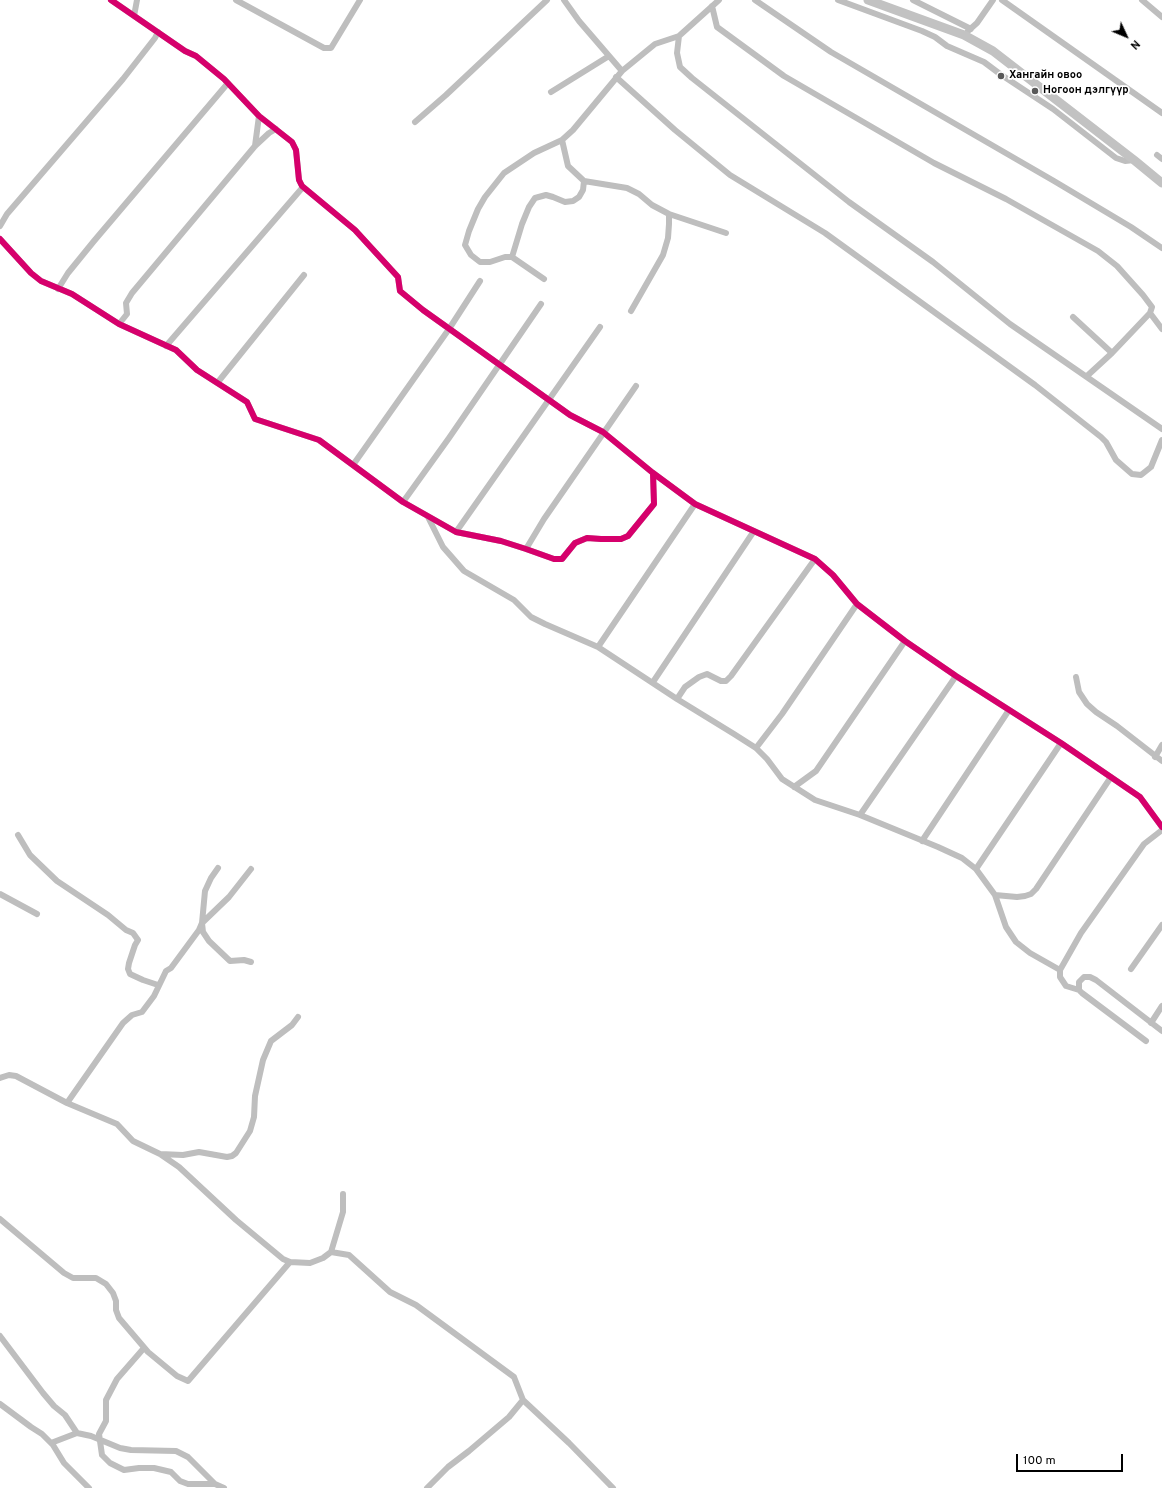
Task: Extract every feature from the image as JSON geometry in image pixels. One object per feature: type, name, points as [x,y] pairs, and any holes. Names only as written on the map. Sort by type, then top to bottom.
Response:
[{"type":"main road","points":[[868,0],[967,32],[1162,183]]},
{"type":"street","points":[[111,0],[185,51],[196,56],[228,83],[259,116],[292,142],[296,150],[299,180],[303,187],[355,230],[398,277],[400,290],[423,310],[570,415],[603,432],[653,473],[695,504],[815,559],[833,575],[857,604],[905,641],[956,676],[1061,743],[1140,797],[1162,827]]},
{"type":"street","points":[[134,16],[137,0]]},
{"type":"street","points":[[236,0],[324,48],[331,48],[360,0]]},
{"type":"street","points":[[415,122],[446,96],[547,0]]},
{"type":"street","points":[[564,0],[622,71]]},
{"type":"street","points":[[544,279],[512,257],[505,257],[490,262],[480,262],[471,255],[465,245],[478,209],[485,197],[504,173],[534,152],[562,140],[573,130],[622,71],[655,44],[679,36],[719,0]]},
{"type":"street","points":[[755,0],[831,52],[1054,181],[1162,248]]},
{"type":"street","points":[[840,0],[922,31],[935,37],[947,46],[984,62],[1005,78],[1053,109],[1116,158],[1125,161],[1134,160]]},
{"type":"street","points":[[913,0],[967,32],[977,23],[993,0]]},
{"type":"street","points":[[1002,0],[1162,113]]},
{"type":"street","points":[[1142,0],[1162,17]]},
{"type":"street","points":[[712,6],[717,27],[784,76],[934,163],[1006,199],[1098,251],[1117,266],[1152,307],[1150,312],[1112,353],[1087,376]]},
{"type":"street","points":[[0,226],[7,214],[123,79],[158,32]]},
{"type":"street","points":[[679,36],[677,53],[680,67],[692,78],[849,202],[933,262],[1010,324],[1162,429]]},
{"type":"street","points":[[984,62],[993,51]]},
{"type":"street","points":[[552,92],[609,56]]},
{"type":"street","points":[[616,77],[675,130],[730,175],[825,233],[1034,385],[1101,437],[1106,442],[1116,460],[1132,474],[1141,475],[1151,467],[1162,440]]},
{"type":"street","points":[[58,289],[68,273],[90,246],[228,83]]},
{"type":"street","points":[[254,146],[259,116]]},
{"type":"street","points":[[119,324],[127,314],[126,303],[132,293],[254,146],[276,129]]},
{"type":"street","points":[[562,140],[568,166],[584,181],[627,188],[639,194],[669,214],[726,233]]},
{"type":"street","points":[[512,257],[529,206],[535,198],[546,195],[565,202],[573,201],[579,198],[583,190],[584,181]]},
{"type":"street","points":[[166,346],[303,187]]},
{"type":"street","points":[[630,311],[663,255],[668,238],[669,214]]},
{"type":"street","points":[[0,239],[41,281],[72,294],[119,324],[183,355],[197,370],[218,382],[247,402],[256,419],[319,440],[403,502],[456,532],[501,541],[526,548],[554,559],[562,559],[575,543],[587,538],[601,540],[621,539],[628,536],[654,504],[652,485],[653,473]]},
{"type":"street","points":[[218,382],[304,276]]},
{"type":"street","points":[[353,465],[480,281]]},
{"type":"street","points":[[403,502],[541,304]]},
{"type":"street","points":[[1150,312],[1162,329]]},
{"type":"street","points":[[1073,317],[1112,353]]},
{"type":"street","points":[[456,532],[600,327]]},
{"type":"street","points":[[526,548],[603,432],[636,386]]},
{"type":"street","points":[[598,647],[695,504]]},
{"type":"street","points":[[428,516],[443,547],[464,571],[514,600],[531,617],[598,647],[677,699],[756,748],[767,759],[782,779],[794,787],[815,800],[860,815],[962,858],[976,869],[995,895],[1006,927],[1016,942],[1030,953],[1060,970]]},
{"type":"street","points":[[653,682],[754,531]]},
{"type":"street","points":[[677,699],[685,687],[699,677],[707,674],[721,681],[726,680],[731,676],[815,559]]},
{"type":"street","points":[[756,748],[782,714],[857,604]]},
{"type":"street","points":[[794,787],[816,771],[905,641]]},
{"type":"street","points":[[860,815],[956,676]]},
{"type":"street","points":[[1076,677],[1079,692],[1092,708],[1162,762]]},
{"type":"street","points":[[922,841],[1009,710]]},
{"type":"street","points":[[976,869],[1061,743]]},
{"type":"street","points":[[1155,757],[1162,745]]},
{"type":"street","points":[[995,895],[1017,897],[1026,896],[1031,894],[1036,889],[1111,777]]},
{"type":"street","points":[[1146,1040],[1079,990],[1066,986],[1060,977],[1060,970],[1081,933],[1144,844],[1162,830]]},
{"type":"street","points":[[18,834],[30,855],[57,881],[108,915],[126,930],[134,932],[138,940],[129,963],[128,969],[130,974],[158,985]]},
{"type":"street","points":[[218,868],[210,878],[203,898],[203,932],[209,941],[230,961],[244,960],[251,962]]},
{"type":"street","points":[[67,1103],[123,1022],[142,1012],[154,996],[166,971],[171,968],[199,930],[202,923],[229,897],[251,869]]},
{"type":"street","points":[[0,894],[37,914]]},
{"type":"street","points":[[1131,969],[1162,925]]},
{"type":"street","points":[[1079,990],[1079,982],[1084,977],[1090,977],[1096,980],[1162,1032]]},
{"type":"street","points":[[1151,1023],[1162,1006]]},
{"type":"street","points":[[160,1154],[200,1152],[227,1157],[236,1153],[250,1131],[254,1117],[255,1096],[264,1060],[271,1041],[292,1025],[298,1017]]},
{"type":"street","points":[[0,1078],[9,1075],[16,1076],[67,1103],[117,1124],[133,1141],[160,1154],[179,1167],[236,1220],[277,1254],[290,1262],[310,1263],[331,1252],[343,1212],[343,1194]]},
{"type":"street","points":[[0,1219],[64,1273],[73,1278],[96,1278],[106,1284],[113,1293],[116,1301],[118,1318],[144,1348],[177,1376],[188,1382],[290,1262]]},
{"type":"street","points":[[331,1252],[349,1255],[390,1292],[416,1305],[514,1377],[523,1400],[613,1488]]},
{"type":"street","points":[[0,1336],[43,1393],[54,1406],[65,1415],[77,1433]]},
{"type":"street","points":[[144,1348],[117,1379],[106,1400],[106,1421],[99,1434],[102,1455],[110,1463],[124,1470],[154,1468],[171,1472],[180,1481],[188,1484],[215,1484]]},
{"type":"street","points":[[427,1488],[448,1467],[509,1417],[523,1400]]},
{"type":"street","points":[[0,1404],[42,1434],[64,1463],[89,1488]]},
{"type":"street","points":[[50,1443],[77,1433],[91,1436],[120,1448],[131,1450],[176,1451],[188,1456],[215,1484],[224,1488]]},
{"type":"cycle path","points":[[111,0],[185,51],[196,56],[224,79],[259,116],[292,142],[296,150],[299,180],[302,186],[355,230],[398,277],[400,291],[423,310],[570,415],[603,432],[653,473],[695,504],[815,559],[833,575],[857,604],[905,641],[956,676],[1061,743],[1140,797],[1162,827]]},
{"type":"cycle path","points":[[0,239],[31,273],[41,281],[72,294],[119,324],[176,350],[197,370],[247,402],[255,419],[319,440],[403,502],[456,532],[501,541],[554,559],[562,559],[575,543],[587,538],[621,539],[628,536],[654,504],[653,473]]},
{"type":"place","name":"Хангайн овоо","points":[[1001,76]]},
{"type":"place","name":"Ногоон дэлгүүр","points":[[1035,91]]}]
